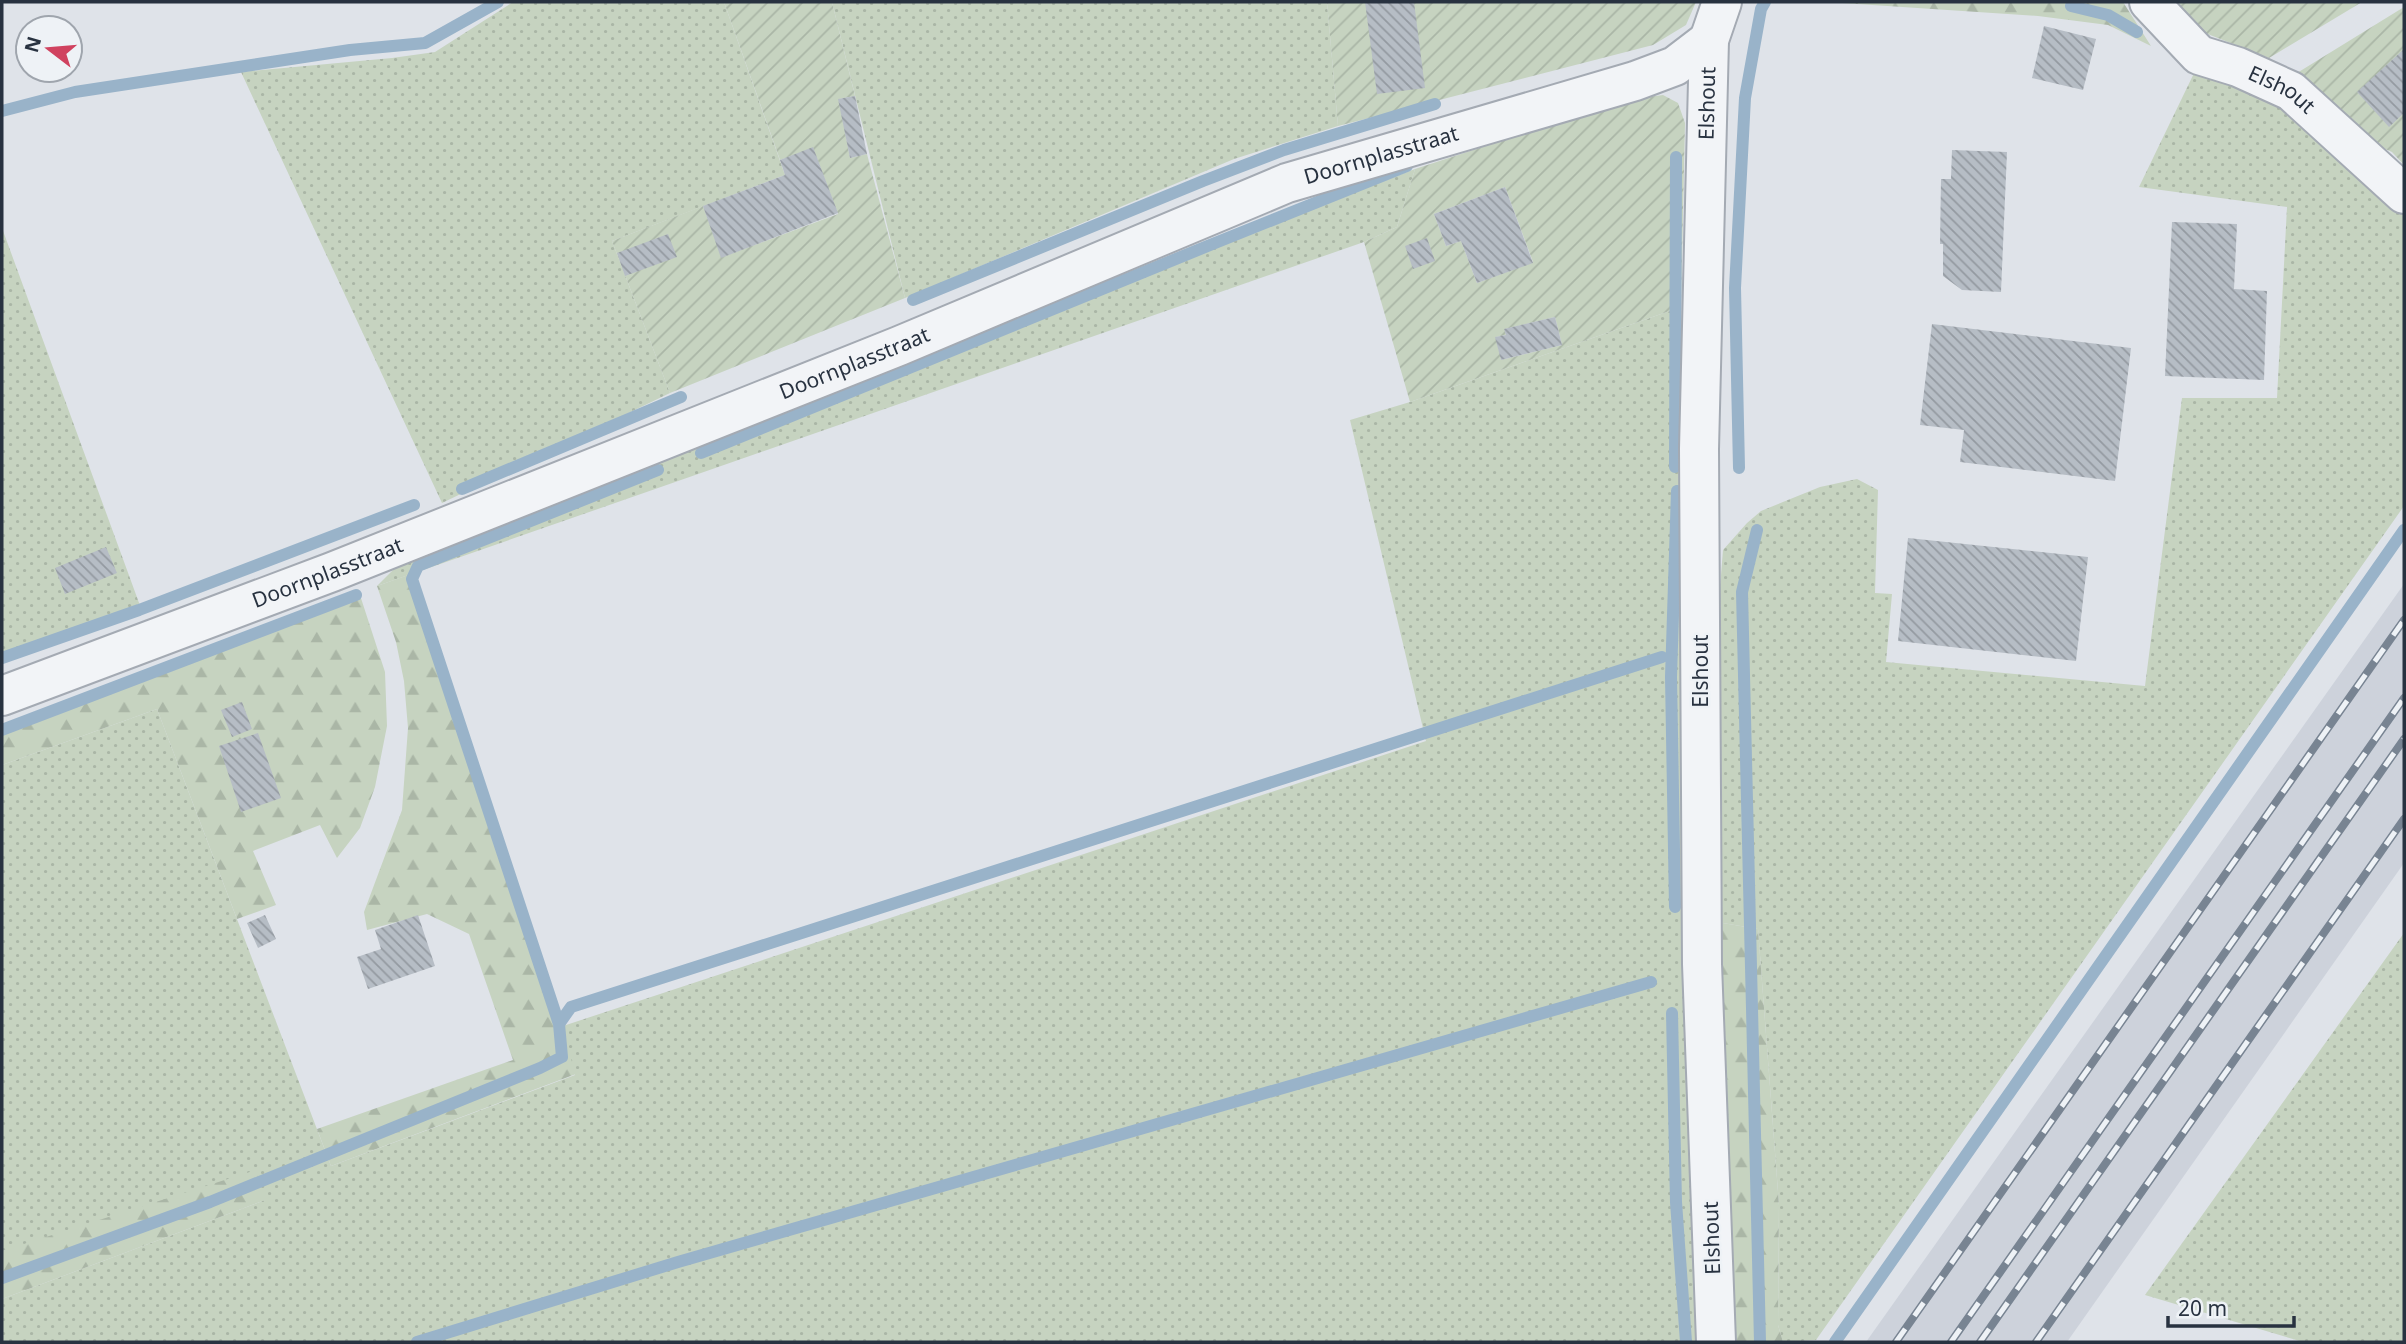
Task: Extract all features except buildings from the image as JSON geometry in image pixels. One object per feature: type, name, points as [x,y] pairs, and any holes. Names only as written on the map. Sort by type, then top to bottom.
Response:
[{"type":"street","name":"Elshout","points":[[1716,1342],[1702,964],[1699,449],[1709,40],[1723,2]]},
{"type":"street","name":"Elshout","points":[[2149,2],[2199,55],[2238,67],[2291,91],[2404,194]]},
{"type":"street","name":"Doornplasstraat","points":[[2,696],[332,572],[899,346],[1287,183],[1636,80],[1675,66],[1709,40]]},
{"type":"shaded area","points":[[2404,584],[2404,863],[2067,1342],[1866,1342]]},
{"type":"green space","points":[[513,2],[724,2],[785,175],[612,241],[670,393],[442,503],[241,72],[435,52]]},
{"type":"green space","points":[[724,2],[832,2],[855,96],[839,99],[850,158],[867,154],[905,298],[670,393],[612,241],[703,206],[722,257],[838,214],[813,148],[780,160]]},
{"type":"green space","points":[[832,2],[1327,2],[1338,126],[1234,159],[905,298]]},
{"type":"green space","points":[[1327,2],[1696,2],[1686,25],[1653,45],[1338,126]]},
{"type":"green space","points":[[1827,2],[2123,2],[2151,46],[2108,25],[2038,16]]},
{"type":"green space","points":[[2174,2],[2362,2],[2269,58],[2205,33]]},
{"type":"green space","points":[[2404,7],[2404,165],[2392,152],[2376,145],[2297,73]]},
{"type":"green space","points":[[2197,67],[2257,92],[2308,125],[2404,209],[2404,506],[1816,1340],[1783,1342],[1778,1325],[1779,1205],[1758,929],[1717,922],[1717,625],[1723,550],[1761,511],[1820,487],[1857,479],[1878,490],[1875,593],[1892,594],[1886,662],[2145,686],[2182,398],[2277,398],[2287,207],[2139,187]]},
{"type":"green space","points":[[1663,95],[1678,103],[1685,123],[1681,307],[1410,402],[1364,242],[1397,227],[1415,169],[1626,100]],"holes":[[[1505,187],[1533,262],[1477,283],[1461,241],[1446,246],[1434,214]],[[1555,317],[1562,345],[1501,360],[1496,337],[1506,335],[1505,329]]]},
{"type":"green space","points":[[1415,169],[1397,227],[1364,242],[377,586],[396,567],[919,358]]},
{"type":"green space","points":[[2,228],[142,611],[2,662]]},
{"type":"green space","points":[[1681,307],[1691,1217],[1698,1342],[2,1342],[2,1299],[265,1200],[2,1251],[2,765],[157,709],[331,1166],[575,1075],[560,1027],[1426,741],[1350,420],[1410,402]]},
{"type":"green space","points":[[411,574],[576,1074],[331,1166],[317,1129],[513,1060],[469,934],[427,914],[367,930],[364,912],[402,810],[408,728],[404,681],[396,642],[377,586]]},
{"type":"green space","points":[[358,589],[385,672],[387,726],[375,787],[360,828],[337,858],[320,825],[253,851],[276,905],[237,919],[157,709],[2,765],[2,725]]},
{"type":"green space","points":[[1717,922],[1758,929],[1779,1205],[1778,1325],[1783,1342],[1732,1342]]},
{"type":"green space","points":[[2404,933],[2404,1342],[2303,1342],[2145,1295]]},
{"type":"green space","points":[[256,1170],[265,1200],[2,1299],[2,1251]]},
{"type":"waterway","points":[[2,111],[75,92],[350,50],[425,43],[498,2]]},
{"type":"waterway","points":[[1739,468],[1735,288],[1745,98],[1761,9],[1765,2]]},
{"type":"waterway","points":[[2071,6],[2108,15],[2137,32]]},
{"type":"waterway","points":[[913,300],[1284,150],[1435,104]]},
{"type":"waterway","points":[[1675,467],[1676,157]]},
{"type":"waterway","points":[[701,453],[1407,166]]},
{"type":"waterway","points":[[462,489],[681,397]]},
{"type":"waterway","points":[[559,1024],[412,579],[418,566],[658,470]]},
{"type":"waterway","points":[[1675,907],[1671,677],[1677,491]]},
{"type":"waterway","points":[[2,658],[139,610],[414,505]]},
{"type":"waterway","points":[[1757,530],[1742,592],[1760,1342]]},
{"type":"waterway","points":[[1835,1342],[2404,530]]},
{"type":"waterway","points":[[2,730],[356,595]]},
{"type":"waterway","points":[[2,1278],[210,1202],[540,1068],[562,1057],[559,1024],[571,1007],[1662,657]]},
{"type":"waterway","points":[[417,1342],[678,1262],[1651,982]]},
{"type":"waterway","points":[[1672,1013],[1676,1202],[1686,1342]]},
{"type":"railway","points":[[1896,1342],[2404,620]]},
{"type":"railway","points":[[1951,1342],[2404,698]]},
{"type":"railway","points":[[1980,1342],[2404,739]]},
{"type":"railway","points":[[2036,1342],[2404,819]]}]
